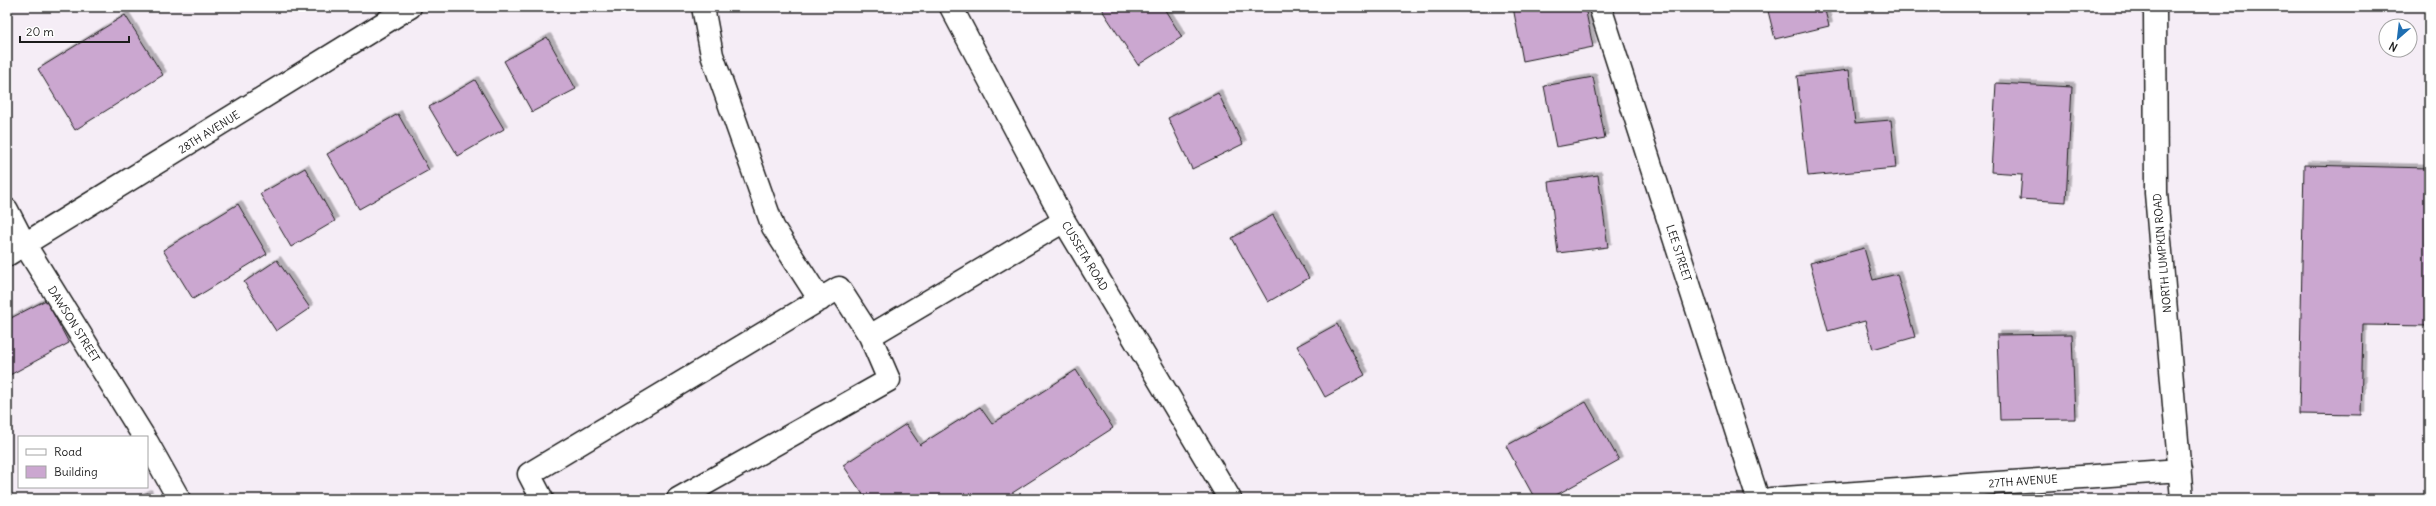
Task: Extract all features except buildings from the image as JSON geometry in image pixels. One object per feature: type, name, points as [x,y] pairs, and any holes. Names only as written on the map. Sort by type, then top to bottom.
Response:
[{"type":"street","name":"28TH AVENUE","points":[[16,250],[410,7]]},
{"type":"street","points":[[703,7],[712,55],[773,228],[820,300]]},
{"type":"street","name":"CUSSETA ROAD","points":[[951,7],[1064,221],[1230,499]]},
{"type":"street","name":"LEE STREET","points":[[1600,7],[1758,499]]},
{"type":"street","name":"NORTH LUMPKIN ROAD","points":[[2155,7],[2156,193],[2182,499]]},
{"type":"street","name":"DAWSON STREET","points":[[7,210],[16,250],[143,436]]},
{"type":"street","points":[[870,336],[1064,221]]},
{"type":"street","points":[[542,499],[529,474],[839,288],[870,336],[889,380],[678,499]]},
{"type":"street","points":[[148,444],[179,499]]},
{"type":"street","name":"27TH AVENUE","points":[[1771,499],[2180,470]]}]
